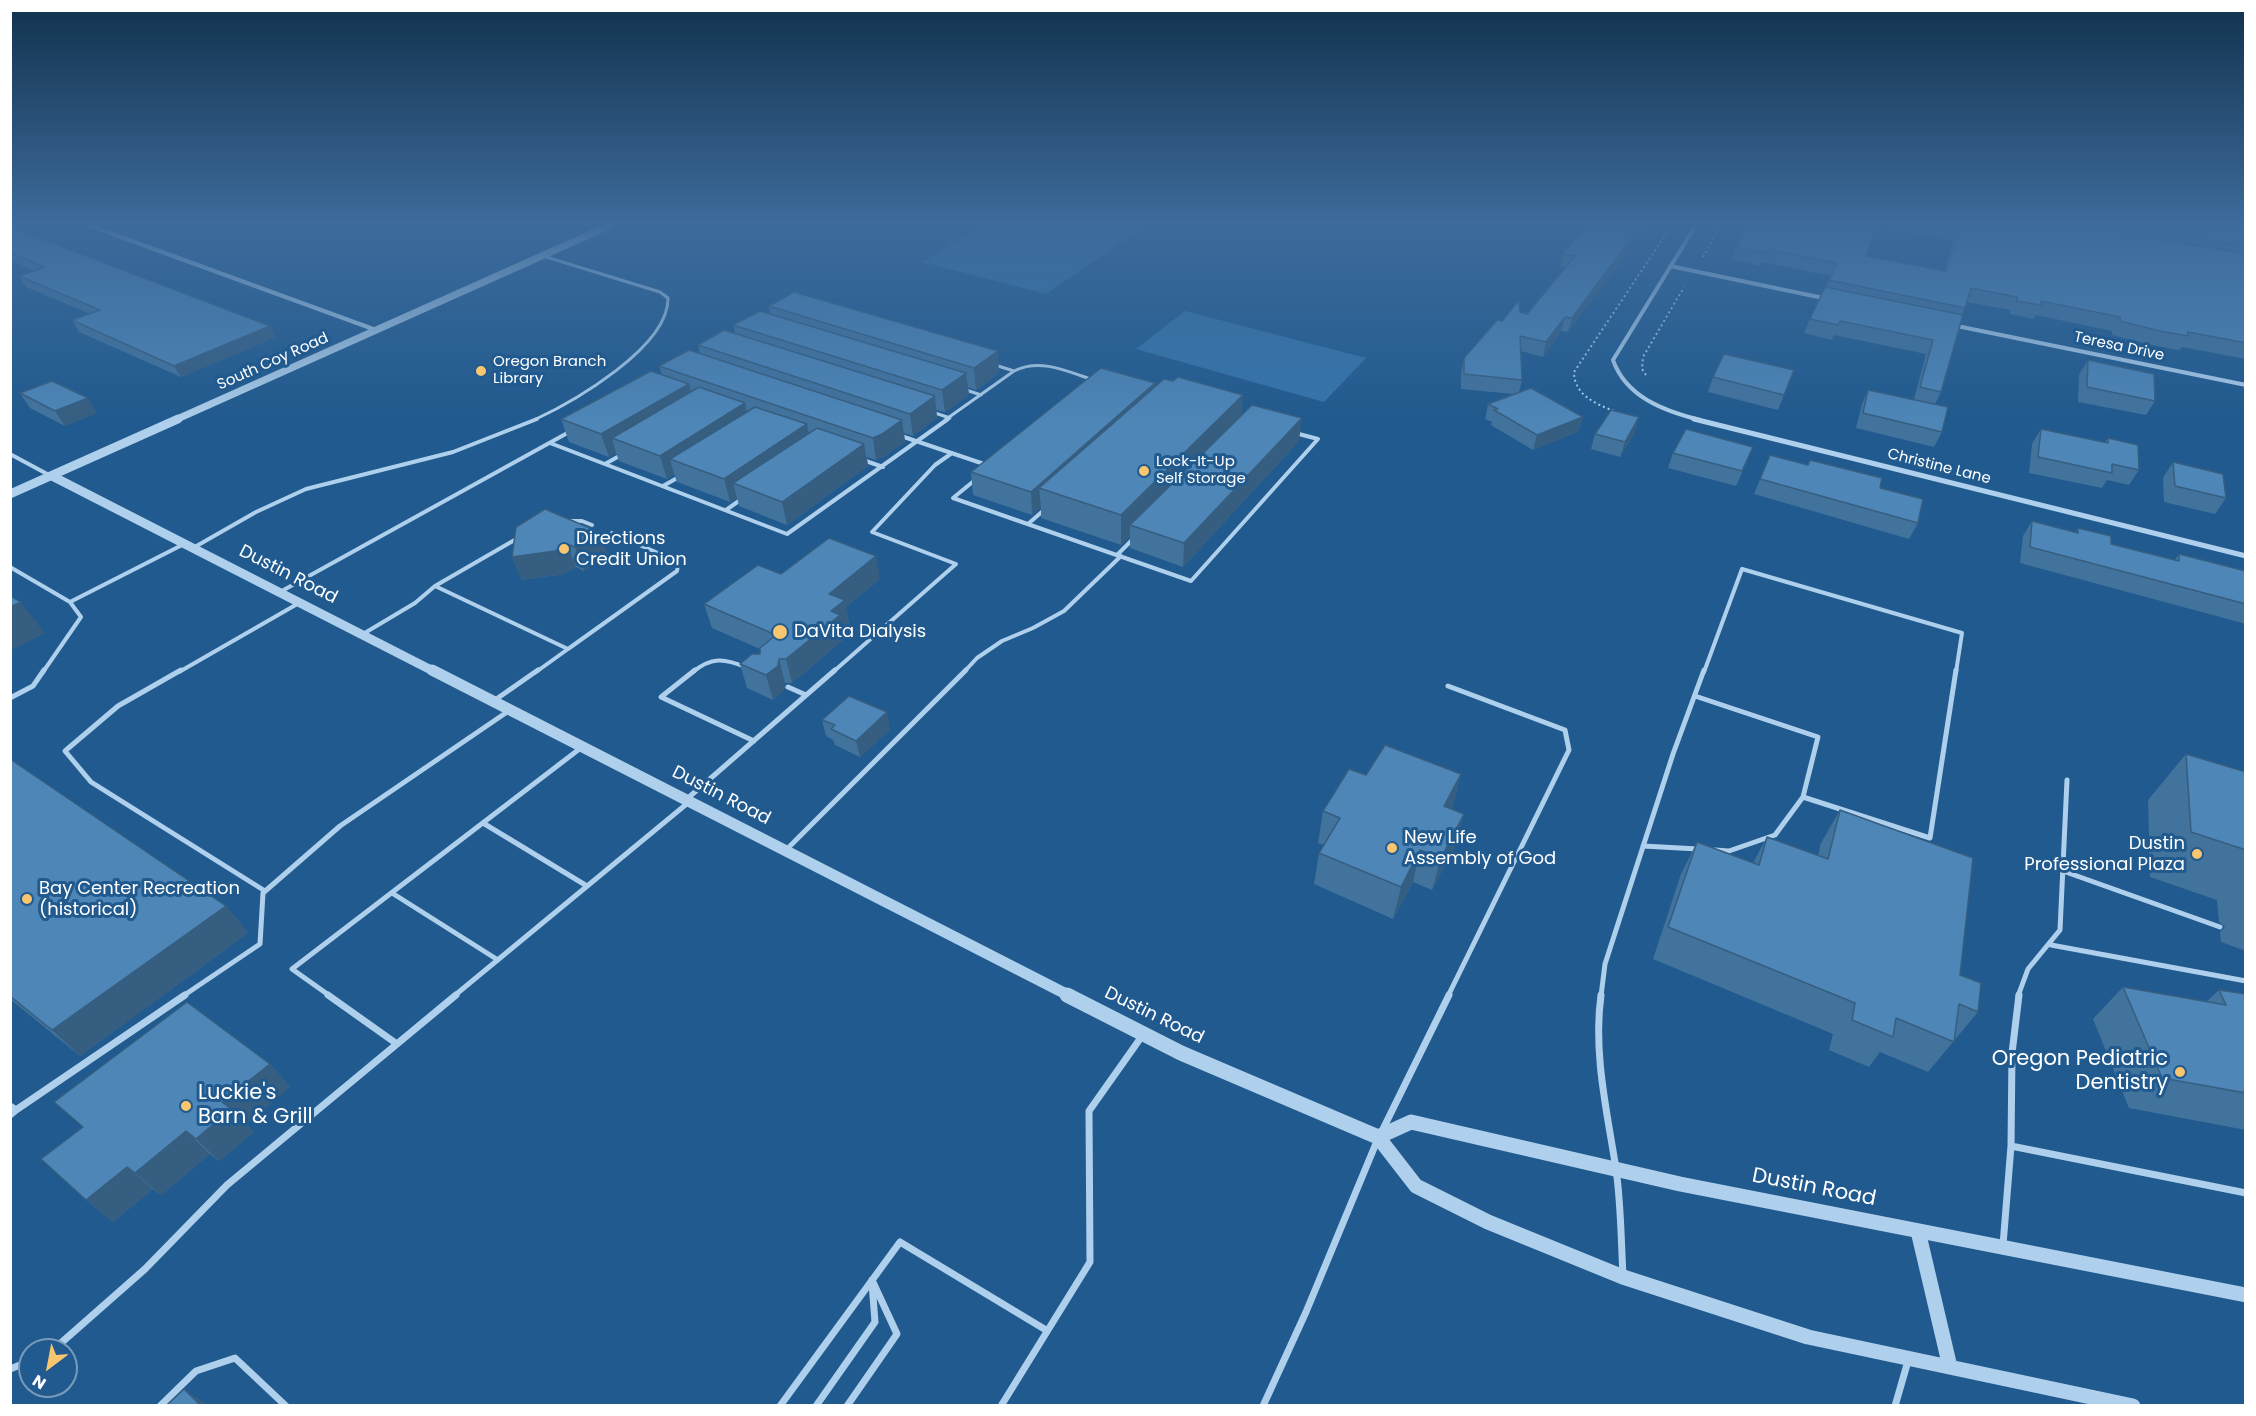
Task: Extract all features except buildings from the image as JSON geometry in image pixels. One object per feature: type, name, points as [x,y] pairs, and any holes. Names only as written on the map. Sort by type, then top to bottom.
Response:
[{"type":"street","points":[[268,291],[377,331]]},
{"type":"street","name":"South Coy Road","points":[[10,494],[465,291]]},
{"type":"street","name":"Christine Lane","points":[[1655,291],[1613,360],[1618,375],[1654,405],[1695,419],[2246,556]]},
{"type":"street","points":[[1791,291],[1839,301]]},
{"type":"street","name":"Teresa Drive","points":[[1942,322],[2246,385]]},
{"type":"street","name":"Dustin Road","points":[[52,476],[1181,1053],[1378,1137],[1416,1186],[1488,1222],[1623,1277],[1808,1337],[2133,1406]]},
{"type":"street","name":"Dustin Road","points":[[1378,1137],[1411,1122],[1616,1170],[2246,1295]]},
{"type":"street","points":[[1918,1231],[1950,1367]]},
{"type":"lane","points":[[70,602],[301,491],[323,483],[427,459],[479,441],[557,409],[594,387],[641,349],[662,323],[669,308],[668,298],[657,291]]},
{"type":"lane","points":[[991,364],[1014,370]]},
{"type":"lane","points":[[550,443],[788,534],[1014,370],[1030,365],[1054,368],[1097,381],[1089,388]]},
{"type":"lane","points":[[959,388],[981,395]]},
{"type":"lane","points":[[927,411],[950,418]]},
{"type":"lane","points":[[280,592],[579,427]]},
{"type":"lane","points":[[976,479],[953,498],[1191,580],[1318,439],[1284,430]]},
{"type":"lane","points":[[895,434],[991,466],[984,473]]},
{"type":"lane","points":[[605,464],[625,452]]},
{"type":"lane","points":[[67,1338],[145,1269],[227,1185],[687,801],[956,564],[872,532],[935,465],[952,453]]},
{"type":"lane","points":[[10,454],[52,476]]},
{"type":"lane","points":[[862,459],[883,467]]},
{"type":"lane","points":[[663,486],[682,474]]},
{"type":"lane","points":[[726,510],[745,497]]},
{"type":"lane","points":[[1028,524],[1045,508]]},
{"type":"lane","points":[[560,521],[582,521],[592,525]]},
{"type":"lane","points":[[785,851],[909,729],[977,658],[1002,641],[1033,628],[1064,610],[1142,530]]},
{"type":"lane","points":[[493,702],[678,571],[678,565],[674,560],[612,533]]},
{"type":"lane","points":[[362,635],[415,603],[435,586],[524,534]]},
{"type":"lane","points":[[10,567],[70,602],[81,617],[33,686],[10,698]]},
{"type":"lane","points":[[1623,1277],[1616,1170],[1608,1130],[1597,1026],[1605,964],[1695,696],[1742,569],[1962,633],[1930,837],[1803,797]]},
{"type":"lane","points":[[435,586],[568,649]]},
{"type":"lane","points":[[265,891],[91,782],[65,751],[118,706],[299,603]]},
{"type":"lane","points":[[754,671],[729,660],[712,659],[661,697],[754,741]]},
{"type":"lane","points":[[1263,1406],[1306,1312],[1378,1137],[1569,750],[1565,730],[1448,686]]},
{"type":"lane","points":[[788,687],[807,695]]},
{"type":"lane","points":[[1643,846],[1729,851],[1775,835],[1803,797],[1818,737],[1695,696]]},
{"type":"lane","points":[[12,1110],[260,944],[263,893],[265,891],[340,826],[510,710]]},
{"type":"lane","points":[[397,1044],[292,969],[582,747]]},
{"type":"lane","points":[[2003,1247],[2011,1146],[2015,1006],[2027,970],[2051,945],[2060,930],[2067,780]]},
{"type":"lane","points":[[483,824],[587,886]]},
{"type":"lane","points":[[2063,871],[2220,927]]},
{"type":"lane","points":[[392,893],[498,960]]},
{"type":"lane","points":[[2051,945],[2246,981]]},
{"type":"lane","points":[[1001,1406],[1090,1262],[1089,1111],[1144,1034]]},
{"type":"lane","points":[[2011,1146],[2246,1193]]},
{"type":"lane","points":[[780,1406],[900,1242],[1047,1330]]},
{"type":"lane","points":[[816,1406],[875,1322],[872,1280]]},
{"type":"lane","points":[[847,1406],[897,1334],[872,1280]]},
{"type":"lane","points":[[160,1406],[196,1371],[235,1358],[286,1406]]},
{"type":"lane","points":[[1895,1406],[1909,1358]]},
{"type":"path","points":[[1649,380],[1642,369],[1643,357],[1682,291]]},
{"type":"shaded area","points":[[1035,291],[1050,291],[1046,294]]},
{"type":"shaded area","points":[[1185,311],[1366,358],[1324,402],[1136,349]]},
{"type":"place","name":"Oregon Branch Library","points":[[481,371]]},
{"type":"place","name":"Lock-It-Up Self Storage","points":[[1144,471]]},
{"type":"place","name":"Directions Credit Union","points":[[564,549]]},
{"type":"place","name":"DaVita Dialysis","points":[[780,632]]},
{"type":"place","name":"New Life Assembly of God","points":[[1392,848]]},
{"type":"place","name":"Dustin Professional Plaza","points":[[2197,854]]},
{"type":"place","name":"Bay Center Recreation (historical)","points":[[27,899]]},
{"type":"place","name":"Oregon Pediatric Dentistry","points":[[2180,1072]]},
{"type":"place","name":"Luckie's Barn & Grill","points":[[186,1106]]}]
